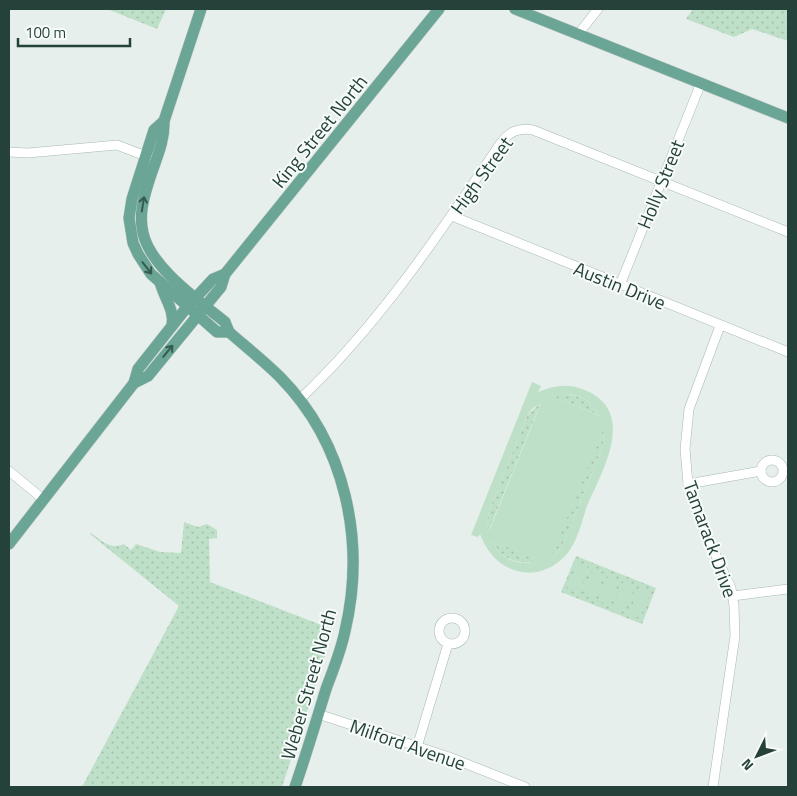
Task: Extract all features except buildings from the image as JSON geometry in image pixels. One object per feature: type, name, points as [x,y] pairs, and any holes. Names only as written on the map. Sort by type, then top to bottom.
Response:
[{"type":"main road","name":"Weber Street North","points":[[201,9],[164,121],[164,133],[142,202],[143,234],[151,251],[161,264],[205,306],[225,322],[229,332],[281,378],[300,400],[326,441],[337,468],[348,509],[353,540],[352,588],[345,632],[296,787]]},
{"type":"main road","name":"King Street North","points":[[134,383],[148,376],[221,287],[225,274],[439,9]]},
{"type":"main road","points":[[515,9],[580,33],[788,118]]},
{"type":"main road","name":"Weber Street North","points":[[164,121],[154,130],[145,155],[130,207],[130,231],[138,254],[160,282],[217,332],[229,332]]},
{"type":"main road","name":"King Street North","points":[[9,544],[134,383],[138,368],[196,297],[213,280],[225,274]]},
{"type":"main road","points":[[160,282],[163,296],[172,314],[172,326]]},
{"type":"street","points":[[580,33],[598,9]]},
{"type":"street","name":"Holly Street","points":[[620,285],[701,83]]},
{"type":"street","name":"High Street","points":[[300,400],[332,370],[408,279],[500,144],[506,136],[518,129],[533,130],[788,232]]},
{"type":"street","points":[[9,152],[28,153],[117,145],[156,160]]},
{"type":"street","name":"Austin Drive","points":[[452,216],[788,352]]},
{"type":"street","name":"Tamarack Drive","points":[[712,787],[734,636],[733,596],[700,521],[688,484],[685,449],[689,409],[720,326]]},
{"type":"street","points":[[9,471],[43,499]]},
{"type":"street","points":[[688,484],[761,471]]},
{"type":"street","points":[[733,596],[788,589]]},
{"type":"street","points":[[417,746],[448,644]]},
{"type":"street","name":"Milford Avenue","points":[[318,714],[417,746],[525,787]]},
{"type":"green space","points":[[107,9],[166,9],[157,29]]},
{"type":"green space","points":[[693,9],[788,9],[788,41],[752,29],[734,37],[686,19]]},
{"type":"green space","points":[[532,382],[541,386],[538,392],[555,386],[573,386],[585,390],[601,400],[610,412],[613,427],[612,443],[576,538],[566,555],[554,565],[542,571],[529,573],[517,571],[505,566],[495,558],[486,547],[480,534],[478,537],[471,535]],"holes":[[[560,394],[578,396],[589,402],[600,416],[552,396]],[[541,403],[489,529],[487,524],[489,511],[527,416],[533,408]],[[604,428],[603,446],[565,540],[559,550],[552,555]],[[493,541],[539,561],[518,562],[506,557],[496,548]]]},
{"type":"green space","points":[[570,394],[582,398],[592,405],[601,416],[551,396]]},
{"type":"green space","points":[[541,402],[489,530],[487,524],[489,511],[527,416]]},
{"type":"green space","points":[[604,427],[603,446],[565,540],[559,550],[551,556]]},
{"type":"green space","points":[[184,522],[198,527],[207,524],[217,530],[217,538],[209,539],[210,582],[324,626],[317,650],[326,653],[282,787],[82,787],[179,606],[90,534],[106,544],[119,546],[124,544],[131,550],[136,544],[160,552],[181,553]]},
{"type":"green space","points":[[493,540],[540,561],[519,562],[512,560],[500,553]]},
{"type":"green space","points":[[576,556],[656,588],[642,624],[561,592]]},
{"type":"green space","points":[[577,564],[589,568],[579,593],[567,588]]},
{"type":"green space","points":[[593,570],[604,574],[594,599],[583,595]]},
{"type":"green space","points":[[608,576],[619,581],[609,605],[598,601]]},
{"type":"green space","points":[[623,582],[635,587],[625,611],[613,607]]},
{"type":"green space","points":[[639,588],[650,593],[640,618],[629,613]]}]
